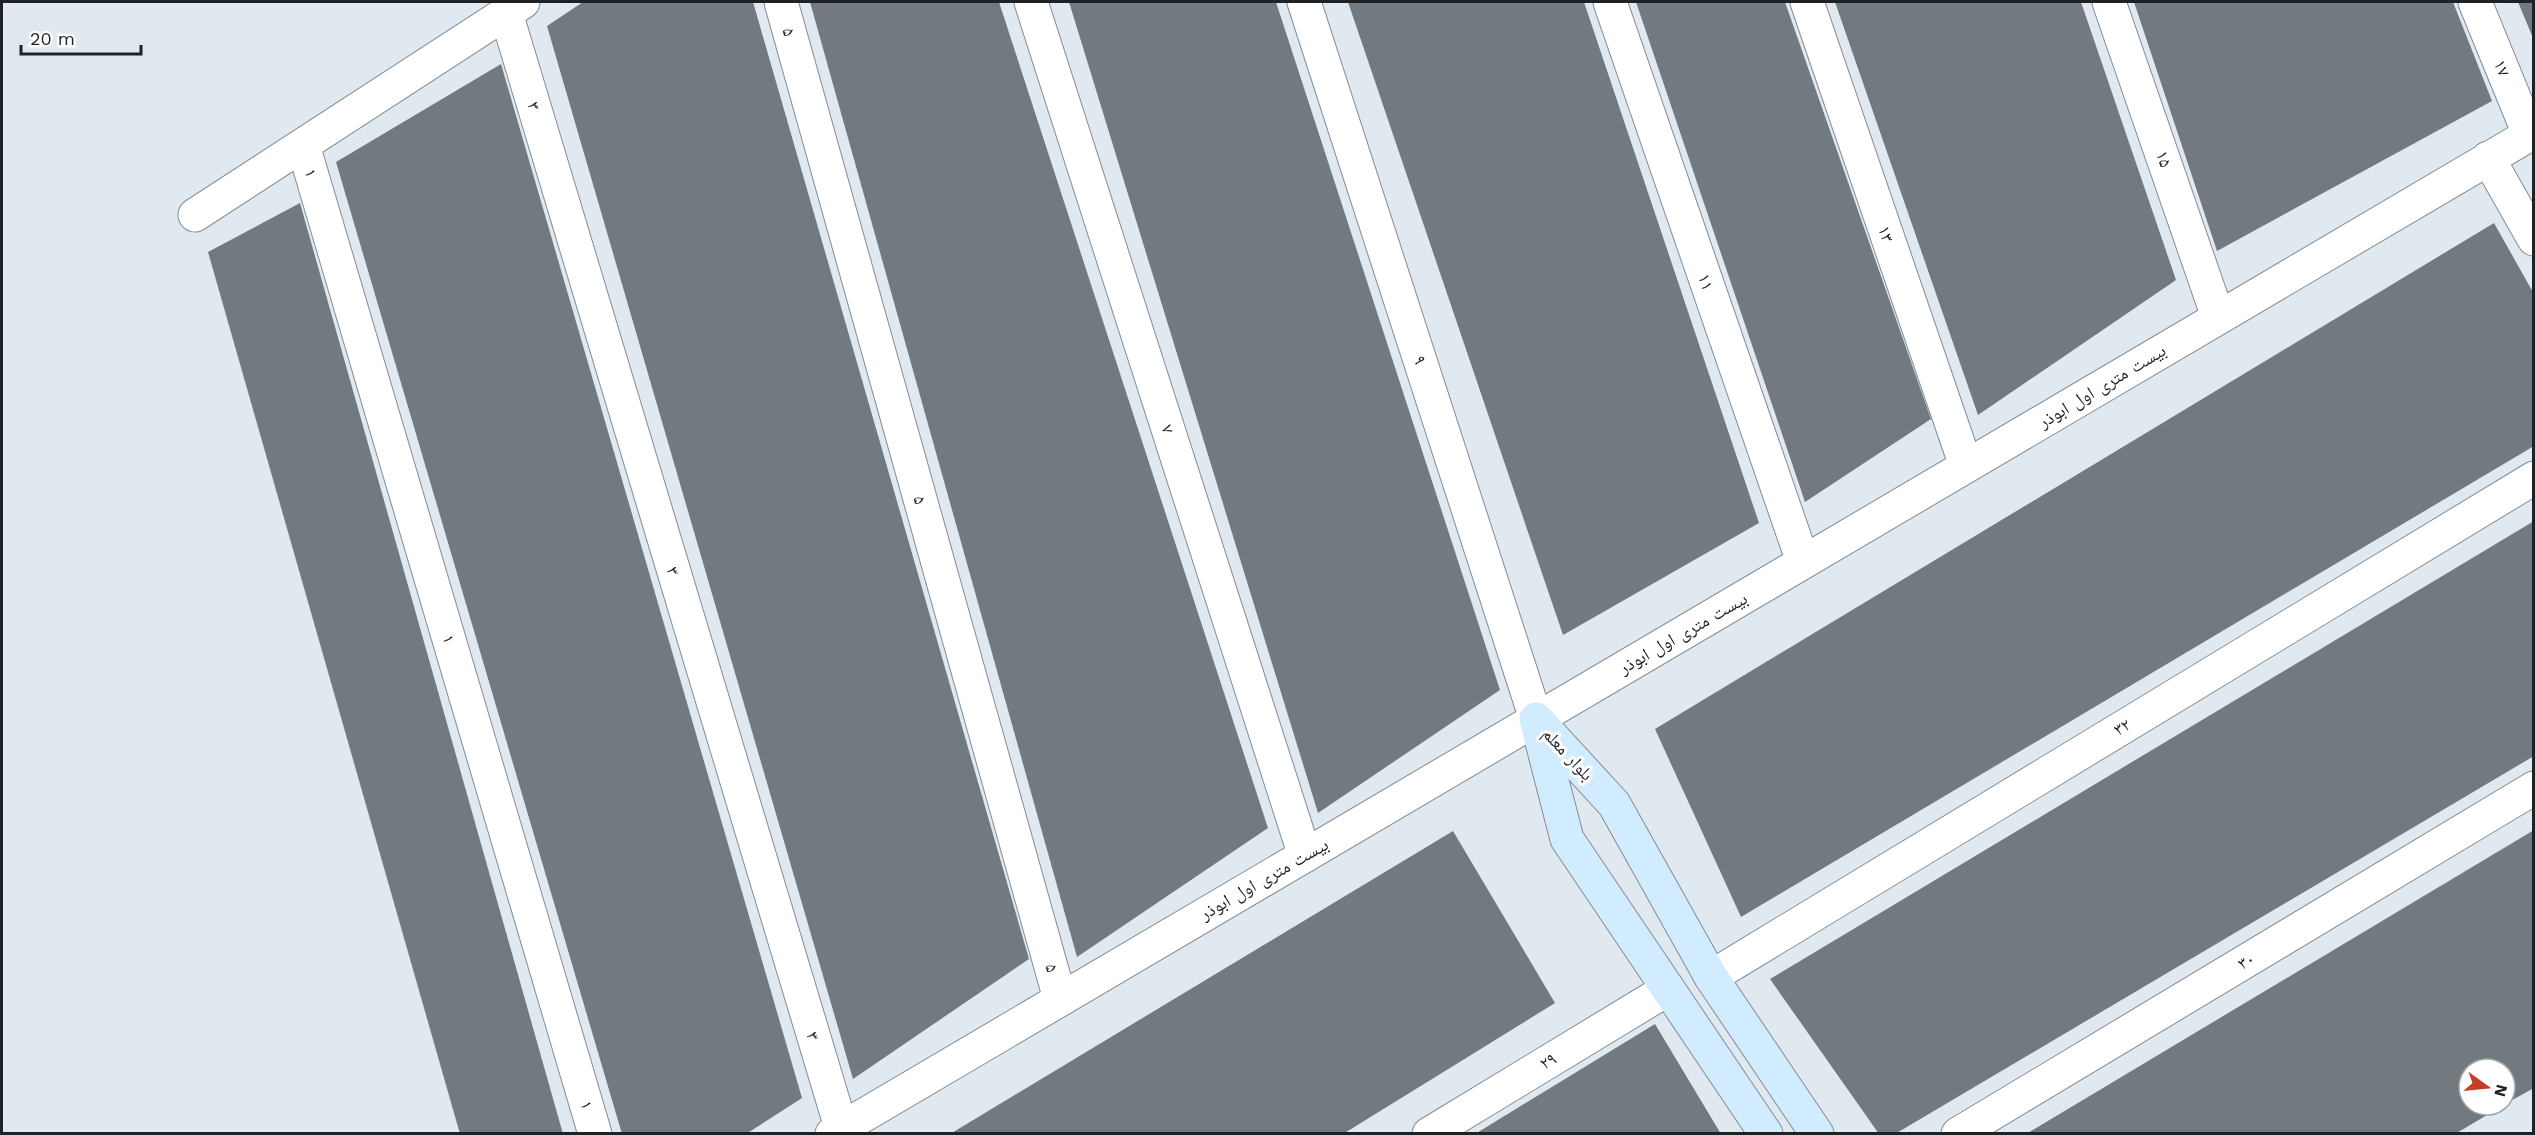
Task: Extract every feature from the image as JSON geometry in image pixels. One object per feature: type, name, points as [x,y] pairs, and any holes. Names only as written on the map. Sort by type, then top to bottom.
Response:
[{"type":"street","name":"۵","points":[[780,2],[1060,999]]},
{"type":"street","name":"۷","points":[[1031,2],[1305,856]]},
{"type":"street","name":"۹","points":[[1304,2],[1536,719]]},
{"type":"street","name":"۱۱","points":[[1610,2],[1803,562]]},
{"type":"street","name":"۱۳","points":[[1806,2],[1966,466]]},
{"type":"street","name":"۱۵","points":[[2109,2],[2218,318]]},
{"type":"street","name":"۱۷","points":[[2475,2],[2531,133]]},
{"type":"street","points":[[195,215],[515,8]]},
{"type":"street","name":"۳","points":[[515,8],[839,1132]]},
{"type":"street","name":"بیست متری اول ابوذر","points":[[839,1132],[1060,999],[2531,133]]},
{"type":"street","name":"۱","points":[[303,145],[595,1134]]},
{"type":"street","points":[[2488,159],[2534,239]]},
{"type":"street","name":"۳۲","points":[[1711,977],[2534,478]]},
{"type":"street","name":"بلوار معلم","points":[[1536,719],[1614,804],[1711,977],[1817,1134]]},
{"type":"street","name":"بلوار معلم","points":[[1536,719],[1567,839],[1766,1134]]},
{"type":"street","name":"۳۰","points":[[1958,1134],[2534,788]]},
{"type":"street","name":"۲۹","points":[[1428,1134],[1668,989]]},
{"type":"building","points":[[583,2],[753,2],[1029,959],[853,1079],[547,26]]},
{"type":"building","points":[[810,2],[999,2],[1268,828],[1077,957]]},
{"type":"building","points":[[1069,2],[1276,2],[1500,690],[1318,813]]},
{"type":"building","points":[[1348,2],[1584,2],[1759,523],[1563,635]]},
{"type":"building","points":[[1636,2],[1785,2],[1931,419],[1805,502]]},
{"type":"building","points":[[1835,2],[2081,2],[2176,280],[1978,415]]},
{"type":"building","points":[[2134,2],[2453,2],[2492,101],[2217,251]]},
{"type":"building","points":[[2518,2],[2534,2],[2534,38],[2533,38]]},
{"type":"building","points":[[501,64],[802,1098],[746,1134],[622,1134],[336,162]]},
{"type":"building","points":[[300,203],[563,1134],[460,1134],[208,252]]},
{"type":"building","points":[[2494,223],[2534,294],[2534,446],[1741,917],[1655,729]]},
{"type":"building","points":[[2534,521],[2534,756],[1895,1134],[1879,1134],[1770,979]]},
{"type":"building","points":[[2534,830],[2534,1088],[2517,1097],[2517,1057],[2457,1057],[2457,1117],[2484,1117],[2455,1134],[2026,1134]]},
{"type":"building","points":[[1453,831],[1555,1003],[1343,1134],[950,1134]]},
{"type":"building","points":[[1655,1024],[1721,1134],[1475,1134]]}]
